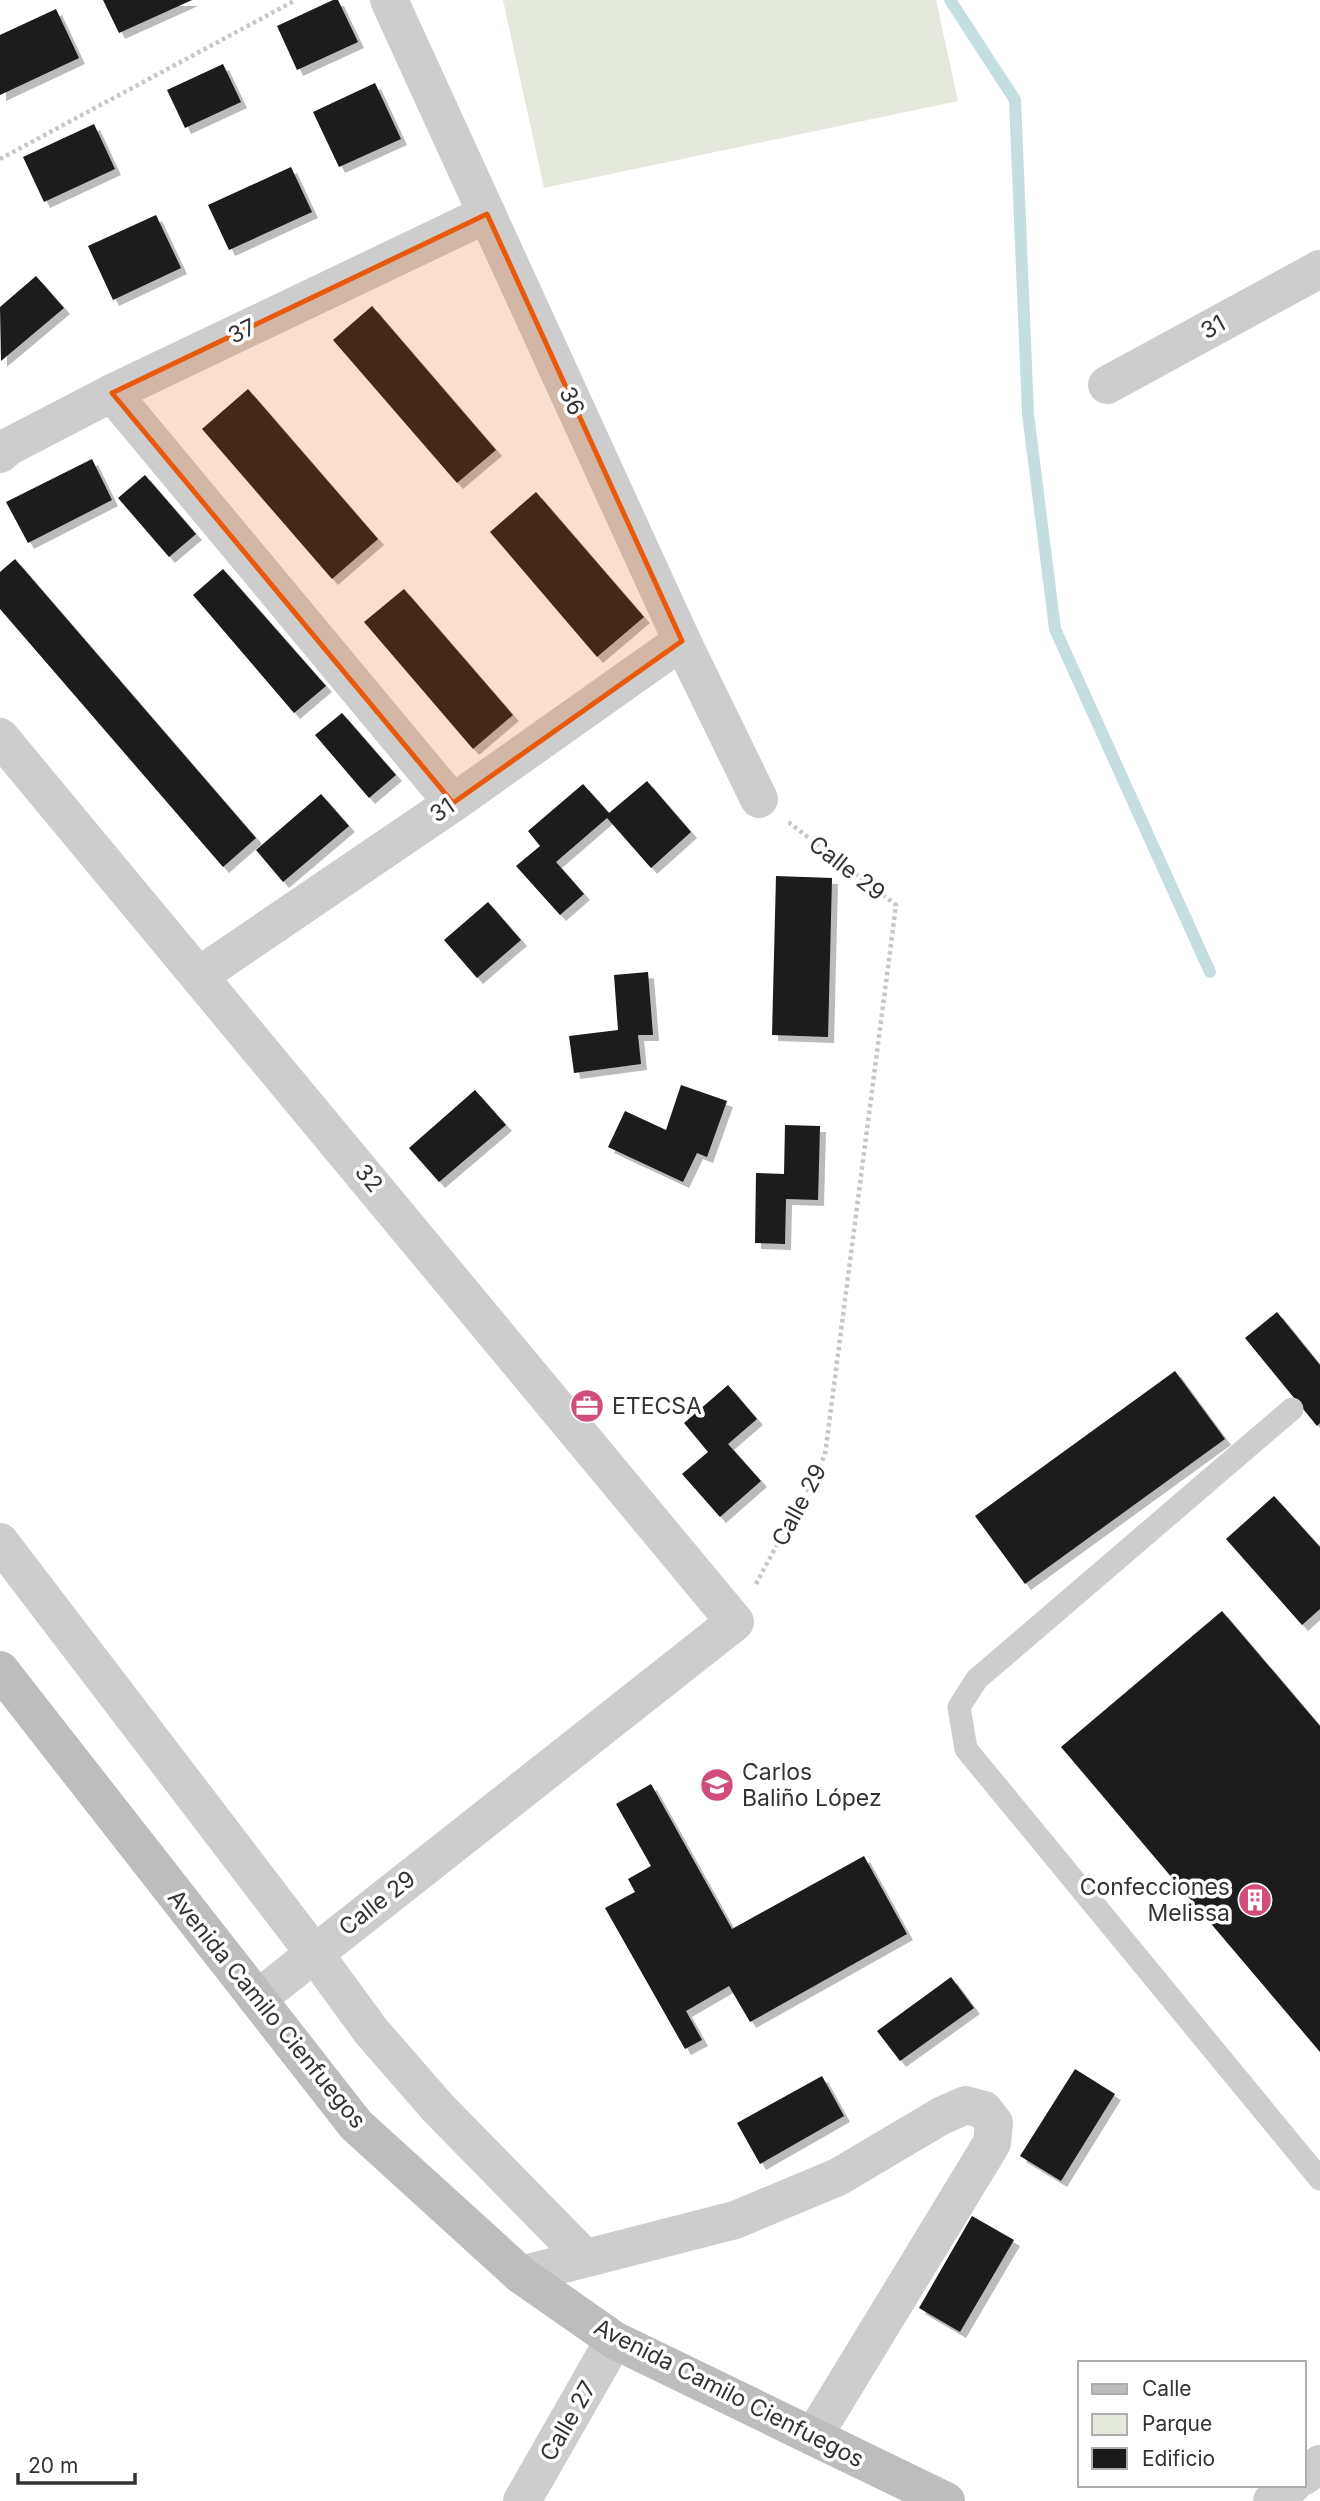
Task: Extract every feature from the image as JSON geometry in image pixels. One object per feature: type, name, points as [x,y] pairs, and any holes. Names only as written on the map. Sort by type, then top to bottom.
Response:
[{"type":"main road","name":"Avenida Camilo Cienfuegos","points":[[0,1670],[356,2125],[521,2275],[614,2340],[946,2501]]},
{"type":"street","name":"36","points":[[389,0],[682,641],[759,799]]},
{"type":"street","name":"37","points":[[3,446],[487,214]]},
{"type":"street","name":"31","points":[[1107,385],[1320,269]]},
{"type":"street","points":[[111,393],[453,803]]},
{"type":"street","name":"31","points":[[200,975],[453,803],[682,641]]},
{"type":"street","name":"32","points":[[0,737],[735,1622]]},
{"type":"street","points":[[0,1542],[371,2031],[429,2098],[584,2259]]},
{"type":"street","name":"Calle 29","points":[[257,1999],[735,1622]]},
{"type":"street","points":[[521,2275],[735,2220],[838,2177],[941,2116],[967,2105],[984,2109],[994,2123],[992,2143],[813,2437]]},
{"type":"street","name":"Calle 27","points":[[522,2501],[614,2340]]},
{"type":"street","points":[[1272,2501],[1290,2487]]},
{"type":"lane","points":[[1292,1409],[977,1679],[960,1707],[967,1749],[1320,2179]]},
{"type":"path","points":[[0,159],[296,0]]},
{"type":"path","name":"Calle 29","points":[[735,1622],[825,1455],[896,905],[759,799]]},
{"type":"highlighted area","points":[[487,214],[682,641],[453,803],[112,393]]},
{"type":"green space","points":[[503,0],[936,0],[958,101],[544,188]]},
{"type":"building","points":[[103,0],[192,0],[119,33]]},
{"type":"building","points":[[338,0],[358,42],[297,70],[277,26]]},
{"type":"building","points":[[56,9],[79,58],[0,95],[0,35]]},
{"type":"building","points":[[223,64],[241,102],[185,128],[167,90]]},
{"type":"building","points":[[375,83],[401,139],[339,167],[313,112]]},
{"type":"building","points":[[94,124],[115,169],[44,202],[23,157]]},
{"type":"building","points":[[291,167],[312,212],[229,250],[208,205]]},
{"type":"building","points":[[156,215],[181,268],[113,300],[88,246]]},
{"type":"building","points":[[36,276],[64,308],[1,361],[0,307]]},
{"type":"building","points":[[372,306],[496,450],[457,483],[333,340]]},
{"type":"building","points":[[248,389],[378,539],[332,579],[202,429]]},
{"type":"building","points":[[92,459],[112,500],[28,543],[6,502]]},
{"type":"building","points":[[145,475],[196,534],[169,557],[118,498]]},
{"type":"building","points":[[536,492],[644,617],[597,657],[490,532]]},
{"type":"building","points":[[15,559],[256,838],[223,867],[0,609],[0,572]]},
{"type":"building","points":[[223,569],[326,686],[294,713],[193,595]]},
{"type":"building","points":[[404,589],[513,715],[473,749],[364,622]]},
{"type":"building","points":[[342,713],[396,775],[369,798],[315,735]]},
{"type":"building","points":[[647,781],[691,832],[651,868],[607,818],[556,862],[584,894],[560,915],[516,866],[540,846],[528,831],[583,784],[609,813]]},
{"type":"building","points":[[321,794],[349,826],[283,882],[256,850]]},
{"type":"building","points":[[776,876],[832,878],[828,1037],[772,1035]]},
{"type":"building","points":[[488,902],[521,940],[477,978],[444,940]]},
{"type":"building","points":[[648,972],[653,1035],[638,1035],[641,1064],[574,1073],[569,1036],[618,1030],[614,975]]},
{"type":"building","points":[[681,1085],[727,1101],[707,1157],[697,1153],[683,1182],[608,1147],[625,1111],[666,1130]]},
{"type":"building","points":[[475,1090],[506,1125],[439,1182],[409,1148]]},
{"type":"building","points":[[785,1125],[820,1126],[818,1200],[786,1199],[785,1244],[755,1243],[756,1173],[784,1174]]},
{"type":"building","points":[[1277,1312],[1320,1365],[1320,1423],[1317,1426],[1245,1338]]},
{"type":"building","points":[[1175,1371],[1225,1439],[1025,1584],[975,1516]]},
{"type":"building","points":[[728,1385],[757,1419],[728,1444],[761,1481],[720,1517],[682,1474],[708,1452],[684,1423]]},
{"type":"building","points":[[1274,1496],[1320,1547],[1320,1609],[1302,1625],[1226,1539]]},
{"type":"building","name":"Confecciones Melissa","points":[[1222,1611],[1320,1726],[1320,2052],[1061,1747]]},
{"type":"building","points":[[651,1784],[732,1929],[864,1856],[907,1934],[750,2022],[729,1986],[686,2011],[702,2040],[685,2049],[605,1908],[635,1892],[628,1879],[651,1866],[616,1804]]},
{"type":"building","points":[[951,1977],[974,2008],[900,2061],[877,2031]]},
{"type":"building","points":[[1075,2069],[1115,2094],[1061,2181],[1020,2156]]},
{"type":"building","points":[[822,2076],[844,2116],[760,2164],[737,2123]]},
{"type":"building","points":[[972,2216],[1014,2240],[960,2332],[919,2308]]},
{"type":"waterway","points":[[950,0],[1015,100],[1028,414],[1055,629],[1210,972]]},
{"type":"place","name":"ETECSA","points":[[587,1406]]},
{"type":"place","name":"Carlos Baliño López","points":[[717,1785]]},
{"type":"place","name":"Confecciones Melissa","points":[[1255,1900]]}]
